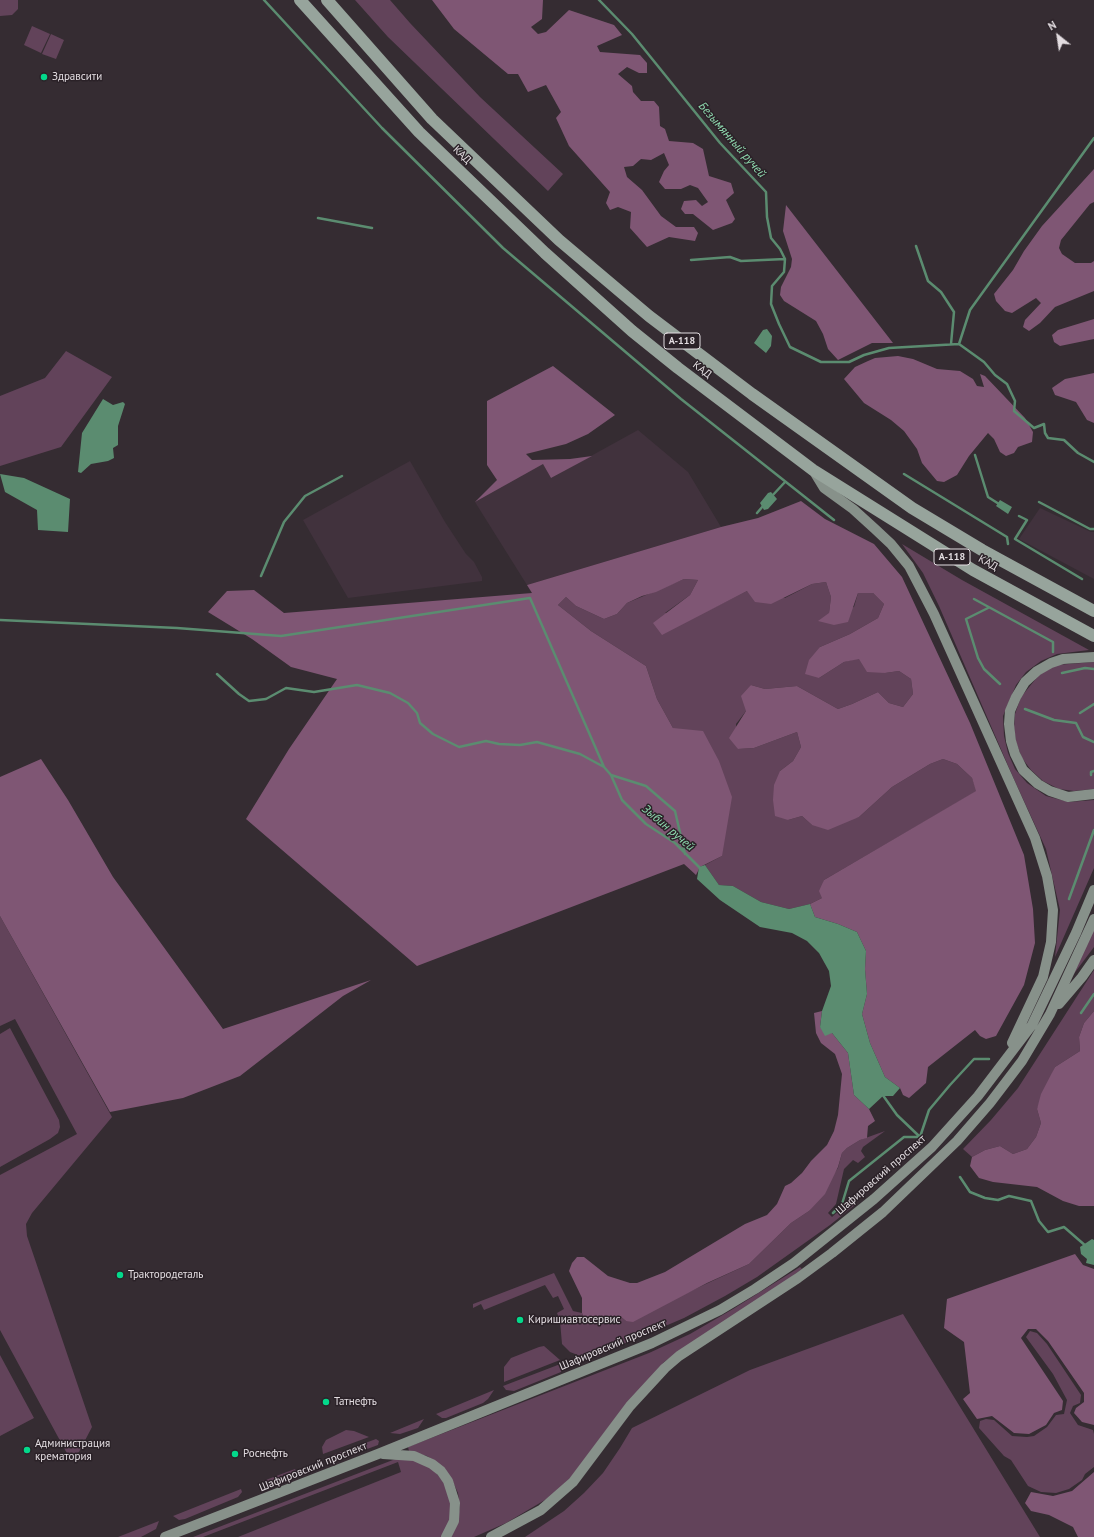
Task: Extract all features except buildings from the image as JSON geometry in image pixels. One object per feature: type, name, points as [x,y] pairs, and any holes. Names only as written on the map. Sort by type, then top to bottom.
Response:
[{"type":"highway","name":"КАД","points":[[300,0],[419,132],[545,253],[632,331],[678,368],[813,470],[973,570],[1094,636]]},
{"type":"highway","name":"КАД","points":[[327,0],[432,119],[559,240],[649,316],[752,394],[912,508],[982,550],[1094,611]]},
{"type":"main road","points":[[813,470],[824,488],[853,509],[875,529],[891,544],[909,566],[934,614],[1028,824],[1047,876],[1053,910],[1051,942],[1043,977],[1002,1065]]},
{"type":"main road","points":[[1094,657],[1063,659],[1051,663],[1036,671],[1025,682],[1016,697],[1010,711],[1009,724],[1011,741],[1015,754],[1023,770],[1038,784],[1050,791],[1068,797],[1094,794]]},
{"type":"main road","points":[[1002,1065],[1032,1025],[1076,934],[1094,890]]},
{"type":"main road","points":[[491,1537],[541,1510],[573,1482],[630,1406],[665,1368],[679,1356],[798,1278],[832,1253],[883,1212],[957,1141],[990,1103],[1022,1061],[1050,1014],[1094,918]]},
{"type":"main road","points":[[1050,1014],[1082,977],[1094,960]]},
{"type":"main road","name":"Шафировский проспект","points":[[164,1537],[378,1454],[652,1343],[720,1310],[794,1263],[874,1200],[932,1147],[978,1096],[1002,1065]]},
{"type":"main road","points":[[378,1454],[414,1456],[432,1464],[441,1471],[448,1481],[455,1503],[454,1522],[446,1537]]},
{"type":"shaded area","points":[[0,0],[18,0],[18,9],[12,15],[0,16]]},
{"type":"shaded area","points":[[355,0],[390,0],[480,97],[563,174],[548,191],[388,37]]},
{"type":"shaded area","points":[[432,0],[543,0],[542,19],[531,27],[538,34],[546,32],[569,10],[614,25],[622,35],[597,46],[600,52],[640,55],[647,63],[647,73],[639,73],[627,67],[618,74],[632,86],[633,92],[641,101],[654,101],[659,107],[660,126],[665,129],[669,141],[693,143],[703,149],[709,176],[731,183],[734,193],[726,200],[735,219],[732,223],[713,230],[693,214],[685,214],[681,209],[684,201],[696,200],[702,206],[708,202],[698,188],[690,185],[681,189],[665,189],[659,182],[664,171],[669,165],[664,153],[651,160],[641,159],[633,166],[624,167],[627,177],[642,190],[661,216],[676,227],[694,227],[698,233],[695,241],[669,237],[647,247],[630,228],[631,212],[618,207],[610,210],[606,203],[610,192],[569,146],[556,118],[561,112],[546,85],[528,92],[518,74],[508,74],[454,29]]},
{"type":"shaded area","points":[[32,26],[50,34],[41,53],[24,45]]},
{"type":"shaded area","points":[[51,34],[64,40],[56,59],[42,54]]},
{"type":"shaded area","points":[[1094,169],[1094,202],[1090,204],[1061,240],[1059,248],[1062,254],[1075,263],[1091,263],[1094,261],[1094,291],[1055,307],[1040,323],[1029,331],[1023,327],[1025,320],[1041,303],[1036,298],[1012,313],[1005,311],[996,301],[994,294],[1013,270],[1024,251],[1042,226]]},
{"type":"shaded area","points":[[786,205],[893,343],[872,343],[838,360],[828,349],[823,334],[816,321],[784,301],[780,295],[781,287],[791,267],[792,259],[783,231]]},
{"type":"shaded area","points":[[1094,319],[1094,339],[1060,346],[1054,342],[1052,335],[1058,330]]},
{"type":"shaded area","points":[[767,329],[772,336],[771,346],[766,353],[754,343],[763,330]]},
{"type":"shaded area","points":[[66,351],[112,377],[61,447],[0,466],[0,396],[45,378]]},
{"type":"shaded area","points":[[898,356],[913,359],[937,369],[960,371],[973,379],[977,386],[984,387],[980,374],[985,376],[1025,418],[1033,432],[1032,442],[1018,447],[1014,453],[1006,456],[1000,452],[994,439],[988,433],[969,456],[957,475],[944,482],[937,481],[922,463],[917,449],[904,431],[891,420],[864,403],[844,379],[855,367],[875,358]]},
{"type":"shaded area","points":[[553,366],[615,415],[588,434],[566,444],[526,454],[532,460],[570,459],[592,456],[551,478],[543,464],[475,502],[497,480],[487,465],[487,401]]},
{"type":"shaded area","points":[[1094,373],[1094,423],[1087,420],[1076,402],[1055,395],[1052,388],[1065,379]]},
{"type":"shaded area","points":[[103,399],[113,405],[123,402],[125,404],[118,426],[118,445],[113,448],[114,458],[108,461],[91,464],[81,473],[78,472],[82,433]]},
{"type":"shaded area","points":[[638,430],[688,472],[721,527],[527,585],[475,502],[543,463],[551,478]]},
{"type":"shaded area","points":[[410,461],[445,522],[466,554],[474,562],[482,577],[482,581],[348,598],[303,520]]},
{"type":"shaded area","points":[[0,474],[24,478],[70,499],[68,532],[38,530],[37,510],[5,492]]},
{"type":"shaded area","points":[[771,492],[777,499],[768,509],[764,510],[760,503],[768,493]]},
{"type":"shaded area","points":[[1000,500],[1012,507],[1008,514],[996,506]]},
{"type":"shaded area","points":[[801,501],[825,519],[874,544],[902,577],[970,723],[1024,855],[1033,909],[1035,943],[1024,985],[996,1036],[986,1039],[980,1036],[975,1030],[928,1067],[926,1083],[909,1098],[903,1095],[900,1088],[885,1077],[870,1043],[862,1014],[867,994],[865,969],[866,951],[857,932],[815,917],[810,904],[822,898],[819,891],[824,880],[976,791],[972,778],[957,764],[943,759],[930,764],[892,787],[859,817],[828,830],[812,825],[802,816],[788,820],[775,816],[773,800],[774,785],[780,771],[793,761],[801,747],[797,732],[754,748],[738,749],[729,738],[746,711],[741,696],[751,685],[765,689],[797,686],[838,709],[878,692],[889,703],[903,707],[913,694],[911,679],[899,671],[885,673],[867,672],[859,659],[844,662],[819,678],[805,674],[809,660],[820,647],[850,634],[878,618],[884,604],[873,593],[858,593],[848,622],[834,625],[818,621],[829,613],[831,597],[826,582],[812,584],[771,604],[755,602],[747,591],[662,635],[653,623],[690,595],[698,580],[684,579],[656,592],[642,596],[627,603],[617,614],[604,619],[576,606],[566,597],[558,605],[591,631],[646,666],[657,699],[673,728],[703,731],[719,761],[732,797],[722,856],[700,867],[696,875],[684,864],[417,966],[246,819],[289,749],[337,679],[291,667],[252,639],[208,612],[227,591],[254,590],[284,613],[532,593],[527,585],[721,527],[758,518]]},
{"type":"shaded area","points":[[1040,508],[1091,532],[1094,532],[1094,579],[1019,539]]},
{"type":"shaded area","points":[[902,544],[962,580],[1089,650],[1057,654],[1041,661],[1026,672],[1016,685],[1003,716],[1004,736],[1008,753],[1015,769],[1027,783],[1046,796],[1069,802],[1094,800],[1094,868],[1055,957],[1060,910],[1046,849],[939,606],[923,573]]},
{"type":"shaded area","points":[[684,579],[698,580],[690,595],[665,613],[707,611],[747,591],[785,598],[812,584],[826,582],[831,597],[829,613],[854,607],[858,593],[873,593],[884,604],[878,618],[850,634],[820,647],[819,678],[844,662],[859,658],[885,673],[899,671],[911,679],[913,694],[903,707],[889,703],[878,692],[838,709],[797,686],[765,689],[751,685],[746,711],[736,724],[738,749],[754,748],[797,732],[801,747],[793,761],[780,771],[788,820],[802,816],[812,825],[859,817],[892,787],[930,764],[943,759],[957,764],[972,778],[977,791],[824,880],[822,898],[810,904],[789,909],[761,902],[733,886],[719,885],[705,865],[722,856],[673,728],[657,699],[646,666],[591,631],[558,605],[566,597],[576,606],[604,619],[617,614],[627,603]]},
{"type":"shaded area","points":[[1094,662],[1094,789],[1074,791],[1059,789],[1043,781],[1031,770],[1022,758],[1016,742],[1014,727],[1015,714],[1021,697],[1039,675],[1056,665]]},
{"type":"shaded area","points":[[41,759],[68,800],[113,877],[223,1029],[371,980],[343,996],[240,1076],[183,1098],[110,1112],[0,916],[0,777]]},
{"type":"shaded area","points":[[705,865],[719,885],[733,886],[761,902],[789,909],[810,904],[815,917],[857,932],[866,951],[865,969],[867,994],[862,1014],[870,1043],[885,1077],[900,1088],[893,1096],[883,1096],[869,1109],[854,1095],[848,1053],[832,1033],[825,1036],[820,1027],[822,1011],[831,986],[829,971],[819,953],[807,941],[792,933],[760,927],[720,900],[697,879],[699,867]]},
{"type":"shaded area","points":[[0,916],[112,1117],[32,1213],[26,1224],[27,1236],[92,1427],[79,1452],[70,1459],[0,1330],[0,1175],[77,1134],[15,1019],[0,1026]]},
{"type":"shaded area","points":[[1094,927],[1094,947],[1073,975]]},
{"type":"shaded area","points":[[1094,970],[1094,1011],[1084,1023],[1079,1037],[1080,1051],[1055,1067],[1037,1109],[1041,1123],[1036,1137],[1027,1149],[1013,1154],[1000,1146],[985,1150],[972,1157],[963,1149],[991,1120],[1018,1088]]},
{"type":"shaded area","points":[[822,1011],[820,1027],[832,1033],[848,1053],[854,1095],[869,1109],[875,1121],[868,1126],[867,1138],[860,1140],[842,1153],[838,1167],[825,1194],[809,1211],[791,1223],[749,1264],[707,1283],[633,1322],[626,1321],[620,1316],[613,1316],[600,1323],[592,1323],[585,1320],[582,1313],[582,1298],[569,1271],[572,1263],[577,1257],[584,1257],[608,1276],[630,1283],[637,1283],[665,1272],[745,1224],[767,1215],[777,1204],[785,1186],[791,1183],[802,1173],[811,1161],[827,1145],[834,1131],[838,1115],[842,1074],[835,1054],[821,1043],[816,1033],[814,1013]]},
{"type":"shaded area","points":[[1094,1011],[1094,1206],[1079,1206],[1063,1201],[1037,1187],[993,1182],[979,1178],[970,1166],[972,1157],[985,1150],[1000,1146],[1013,1154],[1027,1149],[1036,1137],[1041,1123],[1037,1109],[1041,1094],[1055,1067],[1080,1051],[1079,1037],[1084,1023]]},
{"type":"shaded area","points":[[10,1028],[59,1120],[60,1127],[58,1133],[50,1139],[0,1167],[0,1034]]},
{"type":"shaded area","points":[[885,1131],[863,1147],[861,1151],[865,1157],[858,1163],[853,1160],[844,1169],[836,1204],[828,1213],[832,1217],[852,1199],[856,1204],[830,1225],[757,1277],[725,1296],[684,1318],[609,1350],[597,1357],[583,1357],[570,1352],[562,1344],[560,1321],[557,1313],[564,1309],[558,1296],[553,1298],[545,1285],[484,1310],[481,1304],[473,1308],[473,1304],[554,1273],[573,1311],[582,1313],[585,1320],[600,1323],[613,1316],[620,1316],[626,1321],[749,1264],[791,1223],[809,1211],[838,1168],[842,1153],[847,1148],[860,1140]]},
{"type":"shaded area","points":[[1092,1239],[1094,1240],[1094,1265],[1086,1263],[1087,1259],[1081,1254],[1080,1247]]},
{"type":"shaded area","points":[[1075,1254],[1083,1265],[1094,1269],[1094,1425],[1082,1422],[1074,1413],[1076,1408],[1084,1402],[1084,1393],[1048,1341],[1036,1329],[1028,1329],[1021,1338],[1063,1401],[1062,1410],[1054,1413],[1046,1425],[1029,1434],[1014,1433],[992,1416],[977,1419],[963,1399],[970,1393],[964,1342],[944,1328],[947,1299]]},
{"type":"shaded area","points":[[800,1267],[802,1269],[779,1286],[664,1362],[580,1468],[555,1494],[506,1523],[474,1537],[451,1537],[460,1507],[458,1493],[452,1480],[436,1462],[427,1456],[409,1451],[408,1447],[649,1353],[690,1334]]},
{"type":"shaded area","points":[[903,1314],[1040,1537],[525,1537],[564,1511],[584,1493],[603,1473],[632,1428],[750,1370]]},
{"type":"shaded area","points":[[1030,1331],[1037,1333],[1047,1344],[1081,1395],[1080,1403],[1073,1406],[1070,1413],[1078,1425],[1093,1430],[1094,1434],[1094,1467],[1085,1474],[1082,1480],[1069,1489],[1056,1493],[1041,1492],[1028,1486],[1011,1460],[1004,1456],[979,1428],[980,1421],[986,1419],[994,1420],[1012,1436],[1034,1436],[1047,1427],[1056,1415],[1064,1414],[1067,1400],[1053,1374],[1026,1337]]},
{"type":"shaded area","points":[[544,1346],[560,1360],[504,1382],[504,1367],[511,1358]]},
{"type":"shaded area","points":[[0,1355],[34,1418],[0,1436]]},
{"type":"shaded area","points":[[563,1363],[564,1366],[561,1372],[514,1391],[506,1390],[503,1386]]},
{"type":"shaded area","points":[[494,1390],[488,1399],[483,1403],[446,1418],[442,1418],[436,1414]]},
{"type":"shaded area","points":[[424,1419],[418,1428],[400,1434],[390,1433]]},
{"type":"shaded area","points":[[346,1430],[354,1431],[369,1437],[323,1454],[322,1447],[326,1440]]},
{"type":"shaded area","points":[[376,1439],[379,1441],[378,1445],[332,1462],[327,1461],[325,1458]]},
{"type":"shaded area","points":[[398,1458],[407,1458],[430,1466],[448,1487],[452,1515],[442,1537],[238,1537],[401,1472],[398,1462],[203,1537],[193,1537]]},
{"type":"shaded area","points":[[295,1469],[297,1474],[295,1476],[266,1488],[262,1486],[263,1481]]},
{"type":"shaded area","points":[[1094,1472],[1094,1537],[1078,1537],[1073,1527],[1049,1515],[1031,1511],[1025,1503],[1031,1492],[1053,1496],[1072,1491]]},
{"type":"shaded area","points":[[241,1489],[242,1492],[238,1497],[185,1519],[179,1520],[173,1516]]},
{"type":"shaded area","points":[[159,1521],[156,1529],[141,1537],[118,1537]]},
{"type":"waterway","points":[[264,0],[382,128],[503,248],[681,399],[834,520]]},
{"type":"waterway","name":"Безымянный ручей","points":[[599,0],[632,34],[720,143],[766,192],[767,217],[771,238],[780,249],[785,259],[784,272],[772,286],[771,304],[790,347],[821,362],[849,362],[864,355],[889,348],[959,344],[984,362],[995,375],[1007,384],[1015,401],[1014,411],[1034,428],[1044,424],[1045,433],[1048,438],[1064,440],[1078,453],[1094,462]]},
{"type":"waterway","points":[[959,344],[970,310],[1094,138]]},
{"type":"waterway","points":[[318,218],[372,228]]},
{"type":"waterway","points":[[916,246],[928,281],[941,292],[954,312],[951,344]]},
{"type":"waterway","points":[[691,260],[730,257],[741,261],[785,259]]},
{"type":"waterway","points":[[975,455],[988,497],[999,504]]},
{"type":"waterway","points":[[904,474],[1007,537],[1008,544]]},
{"type":"waterway","points":[[261,576],[284,522],[305,496],[342,476]]},
{"type":"waterway","points":[[772,496],[785,482]]},
{"type":"waterway","points":[[1039,502],[1090,529],[1094,529]]},
{"type":"waterway","points":[[757,513],[763,506]]},
{"type":"waterway","points":[[1019,516],[1027,520],[1015,539],[1082,579]]},
{"type":"waterway","points":[[0,620],[177,628],[281,636],[530,598],[604,767]]},
{"type":"waterway","points":[[974,599],[1053,642],[1053,652]]},
{"type":"waterway","points":[[988,608],[966,619],[978,658],[984,669],[1000,684]]},
{"type":"waterway","points":[[1062,673],[1085,668],[1094,669]]},
{"type":"waterway","name":"Зыбин ручей","points":[[217,674],[249,701],[266,699],[286,688],[314,692],[357,685],[390,693],[408,703],[417,713],[420,723],[433,734],[459,747],[486,741],[499,744],[520,745],[537,742],[580,754],[604,767],[611,775],[622,800],[646,824],[675,843],[701,869]]},
{"type":"waterway","points":[[1080,713],[1094,704]]},
{"type":"waterway","points":[[1025,709],[1054,720],[1076,723],[1083,737],[1094,742]]},
{"type":"waterway","points":[[1091,775],[1091,772],[1094,771]]},
{"type":"waterway","points":[[611,775],[646,786],[675,811],[685,854]]},
{"type":"waterway","points":[[1069,899],[1094,830]]},
{"type":"waterway","points":[[1081,1013],[1094,994]]},
{"type":"waterway","points":[[920,1137],[929,1110],[950,1085],[974,1059],[989,1059]]},
{"type":"waterway","name":"Зыбин ручей","points":[[882,1094],[897,1115],[920,1137]]},
{"type":"waterway","points":[[833,1213],[842,1204],[849,1181],[904,1137],[919,1137]]},
{"type":"waterway","name":"Зыбин ручей","points":[[960,1177],[970,1192],[985,1198],[998,1200],[1009,1196],[1031,1201],[1039,1221],[1048,1232],[1064,1227],[1087,1247]]},
{"type":"place","name":"Здравсити","points":[[44,77]]},
{"type":"place","name":"Трактородеталь","points":[[120,1275]]},
{"type":"place","name":"Киришиавтосервис","points":[[520,1320]]},
{"type":"place","name":"Татнефть","points":[[326,1402]]},
{"type":"place","name":"Администрация крематория","points":[[27,1450]]},
{"type":"place","name":"Роснефть","points":[[235,1454]]}]
